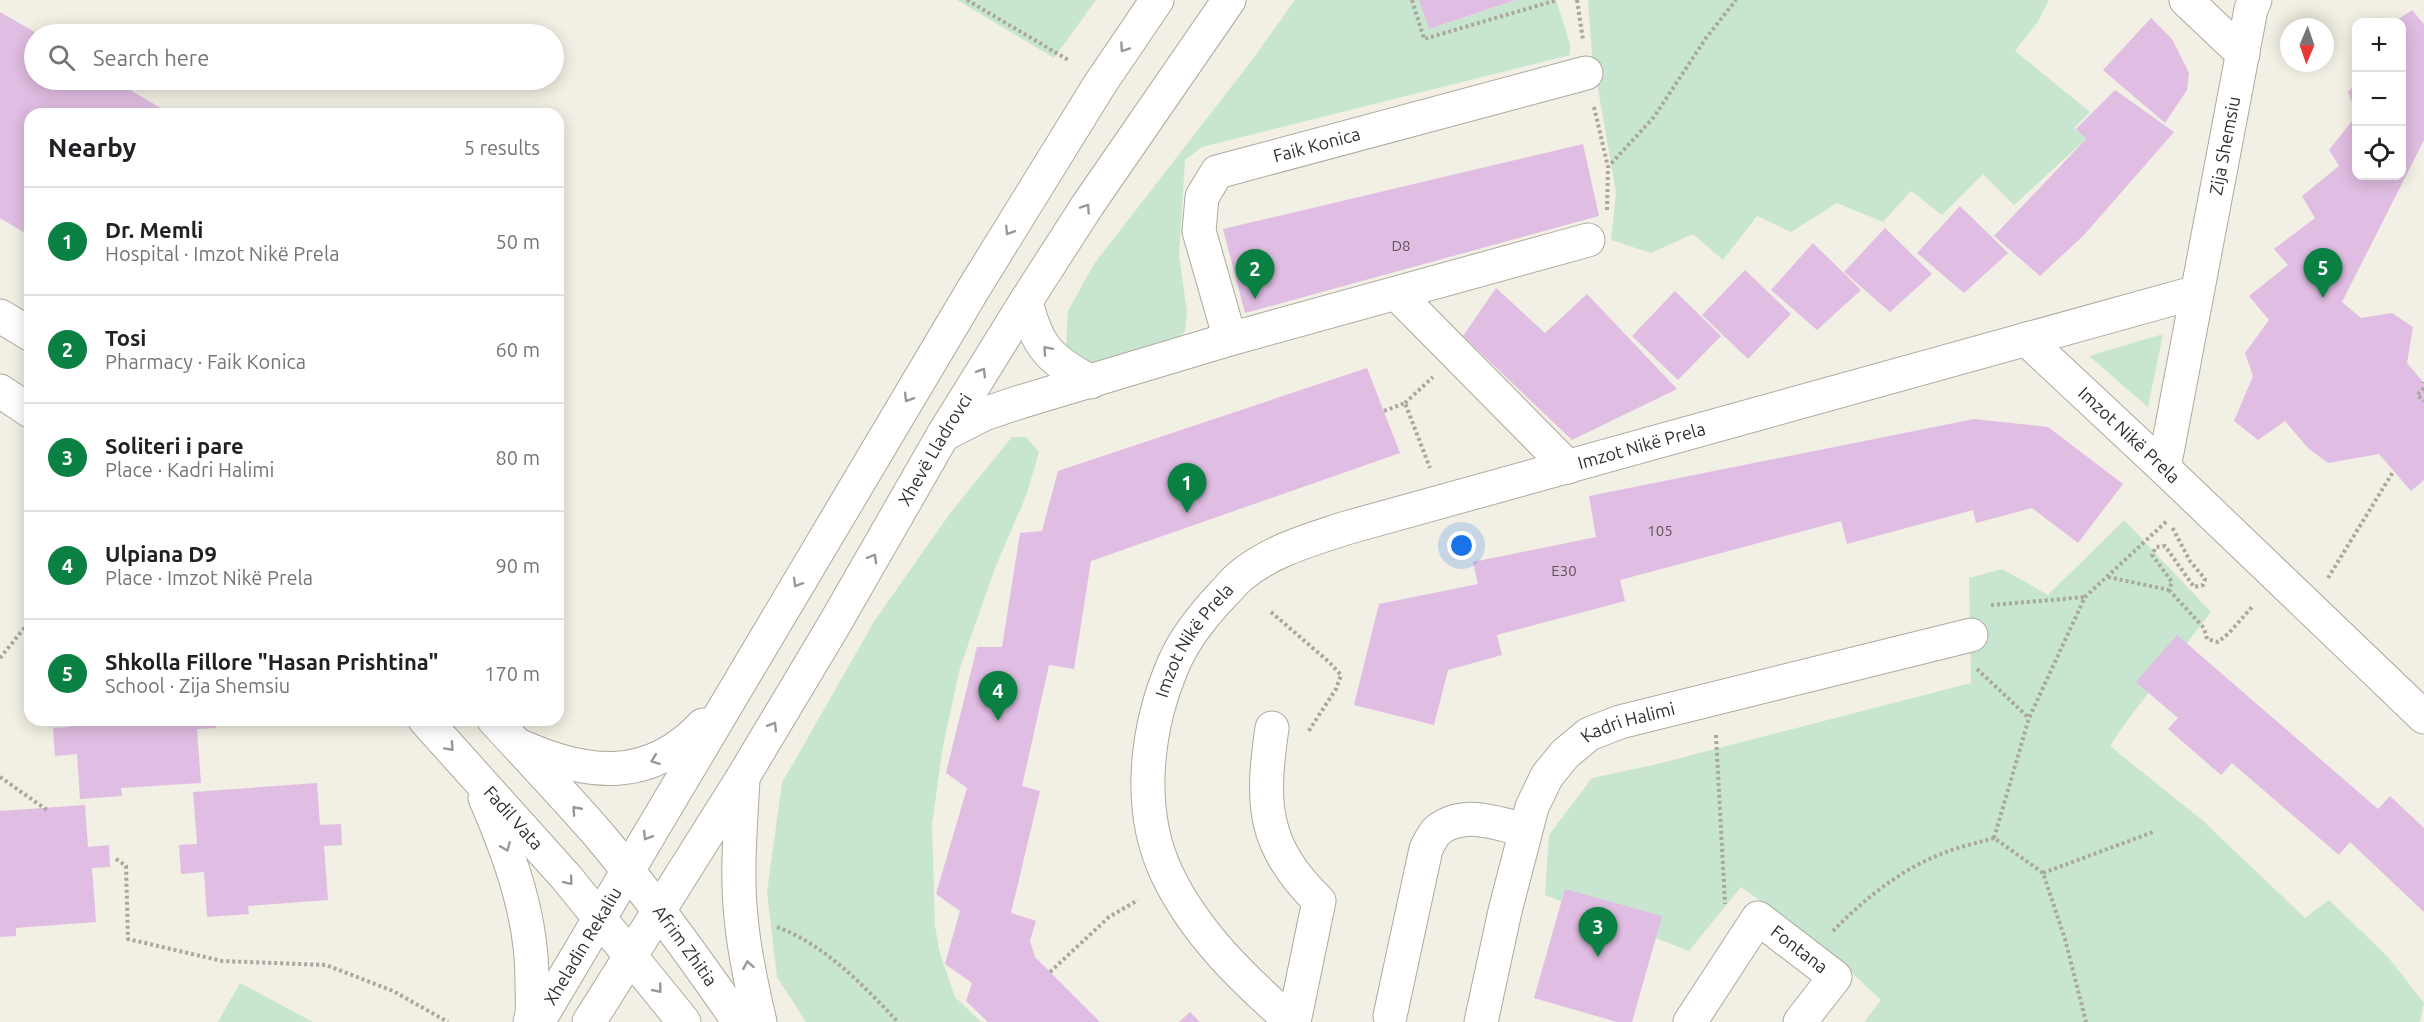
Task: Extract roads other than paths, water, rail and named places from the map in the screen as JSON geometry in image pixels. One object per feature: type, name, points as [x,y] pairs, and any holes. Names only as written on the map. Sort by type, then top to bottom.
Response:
[{"type":"street","points":[[505,732],[627,870],[974,288],[1100,84],[1157,0]]},
{"type":"street","name":"Xhevë Lladrovci","points":[[659,911],[743,777],[834,625],[943,435],[1026,301],[1087,206],[1229,0]]},
{"type":"street","points":[[2186,0],[2242,54]]},
{"type":"street","name":"Zija Shemsiu","points":[[2164,468],[2242,54],[2255,0]]},
{"type":"street","name":"Faik Konica","points":[[1230,339],[1199,231],[1202,197],[1218,172],[1586,73]]},
{"type":"street","points":[[943,435],[984,414],[1230,339],[1588,240]]},
{"type":"street","points":[[2026,339],[2197,292]]},
{"type":"street","points":[[1397,294],[1568,467]]},
{"type":"street","points":[[1026,301],[1039,341],[1050,355],[1066,369],[1091,382]]},
{"type":"street","points":[[0,316],[24,330]]},
{"type":"street","name":"Imzot Nikë Prela","points":[[1272,728],[1266,766],[1266,804],[1273,835],[1289,867],[1319,901],[1293,1022],[1256,991],[1202,932],[1167,874],[1153,836],[1149,801],[1149,753],[1157,707],[1174,661],[1205,613],[1242,574],[1284,548],[1346,528],[2026,339],[2424,717]]},
{"type":"street","points":[[0,391],[24,407]]},
{"type":"street","name":"Kadri Halimi","points":[[1481,1022],[1524,830],[1532,807],[1547,776],[1565,754],[1589,734],[1620,722],[1971,635]]},
{"type":"street","points":[[505,732],[550,759],[585,768],[617,769],[644,765],[664,757],[688,741],[731,695]]},
{"type":"street","name":"Fadil Vata","points":[[431,726],[600,918]]},
{"type":"street","points":[[475,774],[514,868],[527,920],[532,976],[530,1022]]},
{"type":"street","points":[[743,777],[739,853],[741,916],[748,969],[760,1022]]},
{"type":"street","points":[[1390,1016],[1426,849],[1437,831],[1455,820],[1478,819],[1524,830]]},
{"type":"street","name":"Afrim Zhitia","points":[[627,870],[739,1022]]},
{"type":"street","name":"Xheladin Rekaliu","points":[[538,1022],[627,870]]},
{"type":"street","points":[[589,1022],[659,911]]},
{"type":"street","points":[[600,918],[684,1022]]},
{"type":"street","name":"Fontana","points":[[1690,1022],[1758,918],[1835,977],[1800,1022]]},
{"type":"place","name":"Shkolla Fillore \"Hasan Prishtina\"","points":[[2323,298]]},
{"type":"place","name":"Tosi","points":[[1255,299]]},
{"type":"place","name":"Dr. Memli","points":[[1187,513]]},
{"type":"place","name":"Ulpiana D9","points":[[998,721]]},
{"type":"place","name":"Soliteri i pare","points":[[1598,957]]}]
